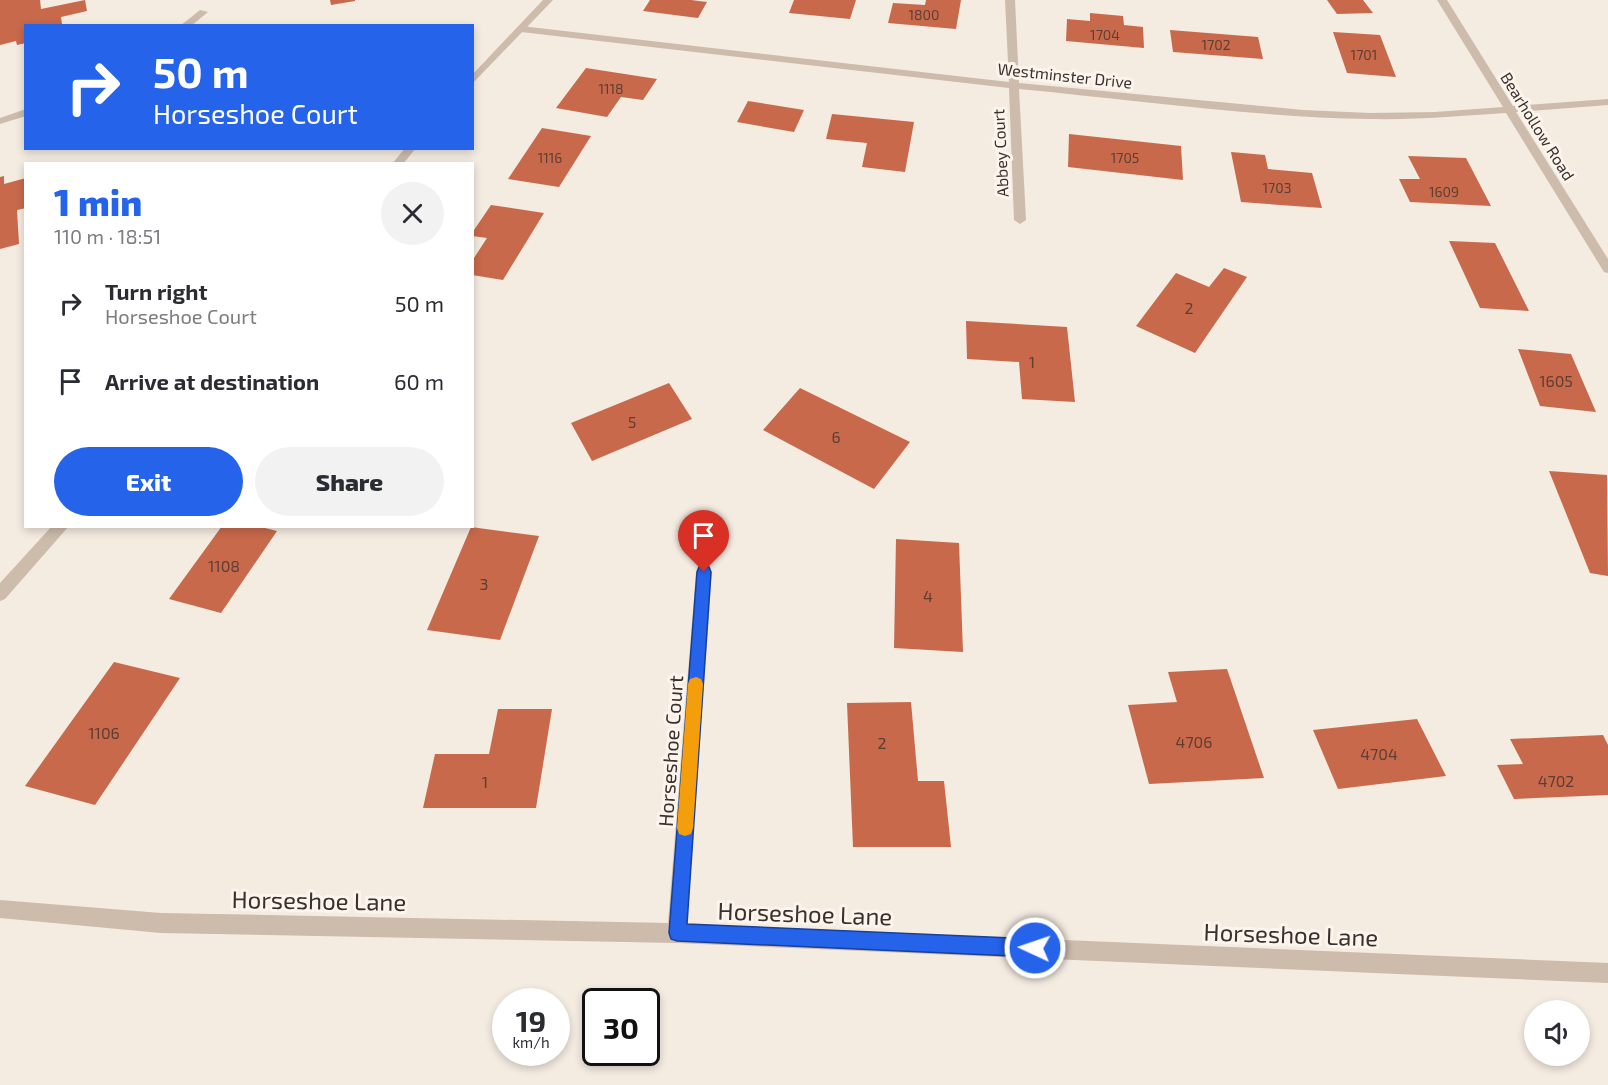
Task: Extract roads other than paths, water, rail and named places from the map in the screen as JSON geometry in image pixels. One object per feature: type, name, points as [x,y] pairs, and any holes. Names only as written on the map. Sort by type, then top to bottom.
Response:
[{"type":"street","points":[[474,79],[548,0]]},
{"type":"street","name":"Abbey Court","points":[[1010,0],[1012,85],[1020,220]]},
{"type":"street","name":"Bearhollow Road","points":[[1442,0],[1608,269]]},
{"type":"street","points":[[187,24],[203,12]]},
{"type":"street","name":"Westminster Drive","points":[[521,29],[1012,85],[1303,113],[1381,116],[1511,110],[1608,102]]},
{"type":"street","points":[[0,121],[24,113]]},
{"type":"street","points":[[399,162],[409,150]]},
{"type":"street","points":[[0,594],[60,528]]},
{"type":"street","name":"Horseshoe Court","points":[[677,933],[704,572]]},
{"type":"street","name":"Horseshoe Lane","points":[[0,909],[161,923],[677,933],[1608,973]]}]
